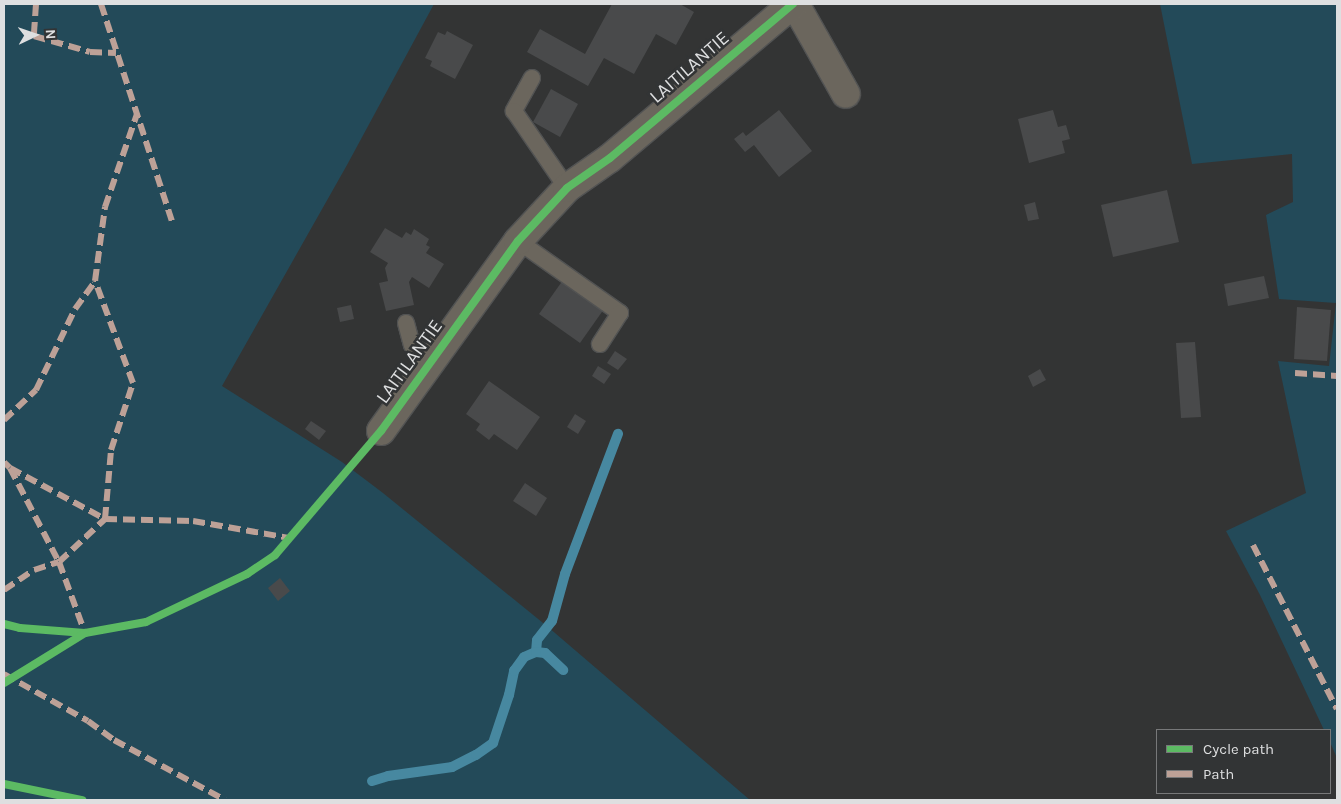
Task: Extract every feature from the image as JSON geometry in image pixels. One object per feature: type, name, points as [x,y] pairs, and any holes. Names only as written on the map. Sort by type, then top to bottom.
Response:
[{"type":"street","points":[[794,4],[846,94]]},
{"type":"street","name":"LAITILANTIE","points":[[381,430],[518,241],[567,188],[610,158],[794,4]]},
{"type":"lane","points":[[532,78],[514,111],[567,188]]},
{"type":"lane","points":[[518,241],[620,313],[600,344]]},
{"type":"lane","points":[[406,323],[412,345],[431,359]]},
{"type":"shaded area","points":[[4,4],[434,4],[347,165],[222,386],[342,462],[383,493],[548,627],[750,800],[4,800]]},
{"type":"shaded area","points":[[1160,4],[1337,4],[1337,758],[1331,744],[1331,729],[1324,729],[1260,595],[1226,531],[1306,493],[1278,361],[1329,366],[1336,303],[1279,299],[1266,215],[1293,202],[1292,154],[1192,164]]},
{"type":"building","points":[[612,4],[680,4],[694,12],[676,45],[656,34],[634,74],[604,58],[588,86],[527,52],[540,29],[585,54]]},
{"type":"building","points":[[447,31],[473,45],[455,79],[430,66],[432,61],[425,58],[438,32],[445,35]]},
{"type":"building","points":[[551,89],[578,104],[560,137],[533,122]]},
{"type":"building","points":[[779,110],[812,151],[779,177],[754,145],[745,152],[734,139],[743,132],[746,136]]},
{"type":"building","points":[[1053,110],[1058,127],[1066,125],[1070,139],[1062,141],[1065,153],[1029,163],[1018,119]]},
{"type":"building","points":[[1167,190],[1179,242],[1113,257],[1101,205]]},
{"type":"building","points":[[1035,202],[1039,219],[1028,221],[1024,205]]},
{"type":"building","points":[[385,228],[402,238],[406,232],[411,235],[414,229],[429,239],[426,245],[430,247],[426,253],[444,264],[429,288],[412,277],[409,282],[414,305],[386,311],[379,283],[388,281],[385,268],[388,263],[370,252]]},
{"type":"building","points":[[1264,276],[1269,298],[1228,306],[1224,284]]},
{"type":"building","points":[[563,280],[604,309],[580,343],[539,314]]},
{"type":"building","points":[[351,305],[354,319],[340,322],[337,308]]},
{"type":"building","points":[[1297,307],[1331,310],[1327,361],[1294,359]]},
{"type":"building","points":[[1195,342],[1201,417],[1181,418],[1176,343]]},
{"type":"building","points":[[615,351],[627,359],[618,370],[607,363]]},
{"type":"building","points":[[598,366],[611,374],[604,384],[592,376]]},
{"type":"building","points":[[1040,369],[1046,380],[1033,387],[1028,376]]},
{"type":"building","points":[[489,381],[540,417],[517,450],[494,434],[489,440],[476,430],[480,424],[466,414]]},
{"type":"building","points":[[575,414],[586,421],[578,434],[567,427]]},
{"type":"building","points":[[311,421],[326,431],[319,440],[305,429]]},
{"type":"building","points":[[525,483],[547,498],[536,516],[513,501]]},
{"type":"building","points":[[280,578],[290,591],[278,601],[268,588]]},
{"type":"waterway","points":[[536,652],[537,640],[552,621],[565,574],[618,434]]},
{"type":"waterway","points":[[372,781],[388,776],[452,767],[476,755],[493,743],[509,695],[514,671],[524,657],[536,652],[545,653],[563,670]]},
{"type":"marked path","points":[[36,4],[34,36],[90,52],[116,53]]},
{"type":"marked path","points":[[101,4],[172,221]]},
{"type":"marked path","points":[[4,590],[34,570],[59,562],[105,519],[111,450],[133,383],[95,281],[105,207],[137,114]]},
{"type":"marked path","points":[[4,420],[36,390],[75,309],[95,281]]},
{"type":"marked path","points":[[1295,373],[1337,376]]},
{"type":"marked path","points":[[4,462],[10,468],[105,519],[193,521],[289,538]]},
{"type":"marked path","points":[[10,468],[59,562],[85,633]]},
{"type":"marked path","points":[[1253,545],[1337,709]]},
{"type":"marked path","points":[[4,674],[88,721],[114,740],[225,800]]},
{"type":"cycle path","points":[[4,624],[20,628],[85,633],[146,622],[247,574],[275,555],[381,431],[518,241],[567,188],[610,158],[793,4]]},
{"type":"cycle path","points":[[4,683],[85,633]]},
{"type":"cycle path","points":[[4,784],[82,800]]}]
